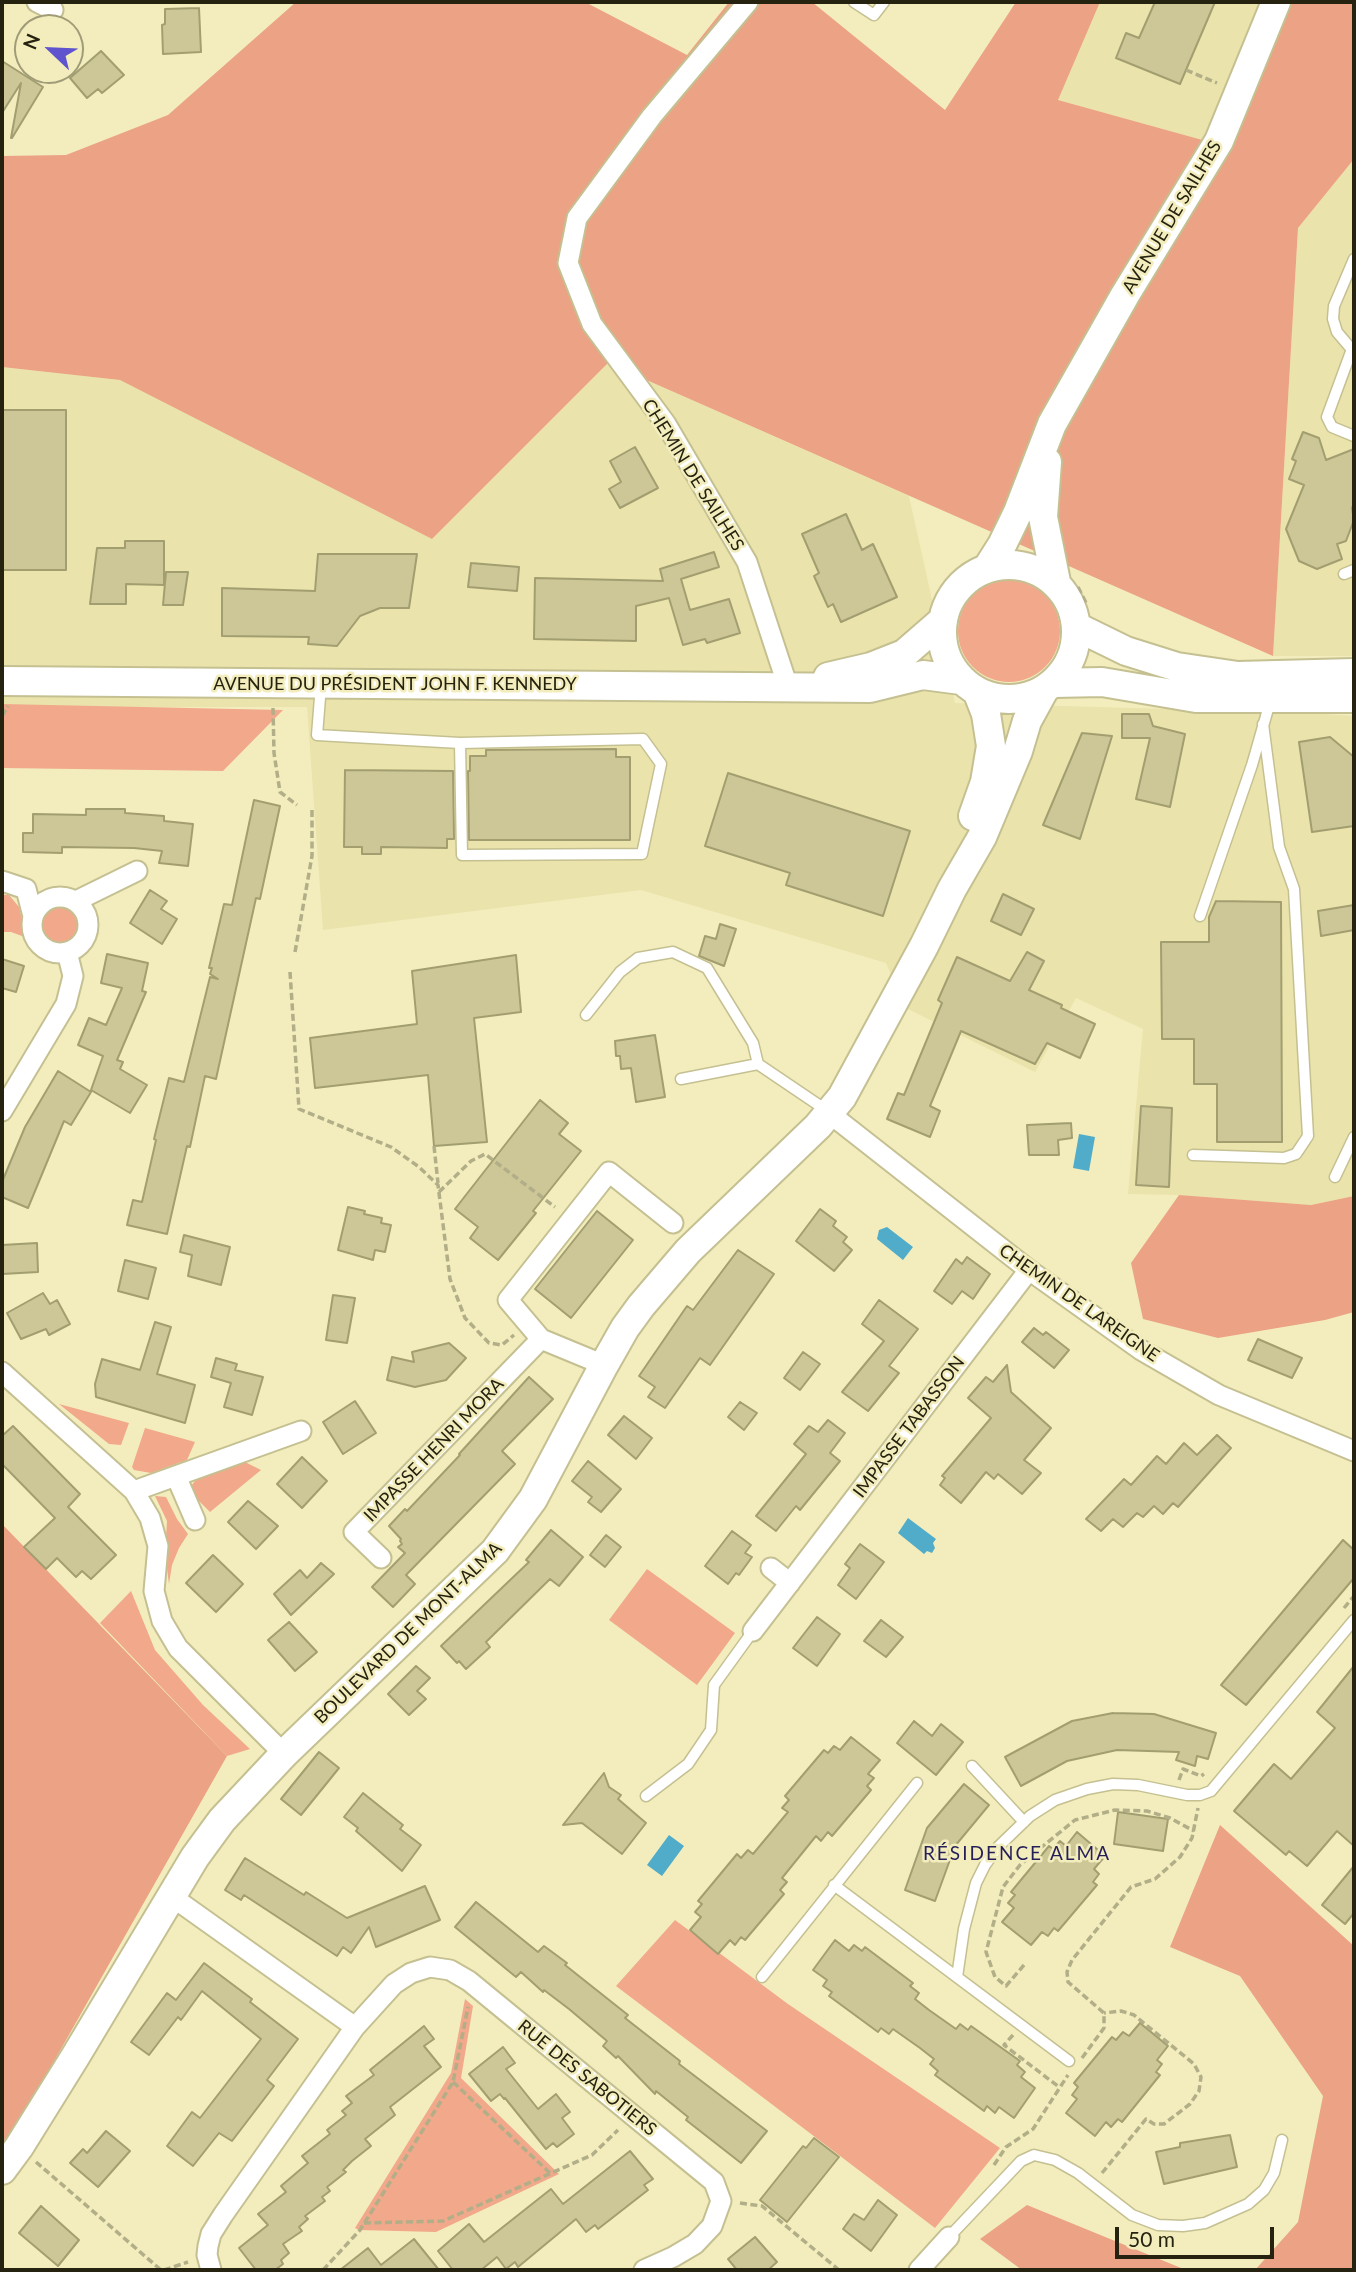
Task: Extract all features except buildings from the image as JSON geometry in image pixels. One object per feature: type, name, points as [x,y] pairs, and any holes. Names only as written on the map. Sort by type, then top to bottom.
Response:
[{"type":"street","name":"CHEMIN DE SAILHES","points":[[748,2],[652,116],[578,218],[568,263],[592,324],[666,424],[747,562],[788,687]]},
{"type":"street","name":"AVENUE DE SAILHES","points":[[988,567],[1018,512],[1052,424],[1119,306],[1219,141],[1276,2]]},
{"type":"street","name":"AVENUE DE SAILHES","points":[[1052,424],[1043,517],[1066,583]]},
{"type":"street","points":[[1354,673],[1238,676],[1177,667],[1126,651],[1083,620],[1074,610],[1067,596],[1066,583],[1024,565],[988,567],[971,575],[948,603],[942,621],[942,642],[949,662],[969,685],[998,699],[1022,699],[1049,687],[1102,682],[1267,712],[1354,698]]},
{"type":"street","points":[[1049,687],[1067,667],[1083,620]]},
{"type":"street","name":"AVENUE DU PRÉSIDENT JOHN F. KENNEDY","points":[[788,687],[871,667],[904,654],[942,621]]},
{"type":"street","name":"AVENUE DU PRÉSIDENT JOHN F. KENNEDY","points":[[2,681],[870,688],[923,675],[969,685]]},
{"type":"street","name":"BOULEVARD DE MONT-ALMA","points":[[952,889],[985,782],[991,746],[986,713],[969,685]]},
{"type":"street","name":"BOULEVARD DE MONT-ALMA","points":[[2,2170],[19,2147],[195,1857],[222,1820],[284,1754],[495,1551],[533,1499],[604,1365],[641,1306],[688,1251],[818,1126],[846,1089],[982,837],[1018,751],[1027,721],[1049,687]]},
{"type":"street","points":[[33,916],[43,902],[51,898],[76,901],[137,871]]},
{"type":"street","points":[[2,881],[26,889],[36,941],[50,951],[67,952],[75,949],[87,934],[87,916],[76,901]]},
{"type":"street","points":[[2,1111],[66,1004],[73,976],[67,952]]},
{"type":"street","name":"CHEMIN DE LAREIGNE","points":[[829,1113],[1029,1270],[1141,1350],[1219,1395],[1354,1451]]},
{"type":"street","points":[[604,1365],[541,1339],[508,1300],[609,1171],[673,1223]]},
{"type":"street","name":"IMPASSE TABASSON","points":[[753,1631],[1029,1270]]},
{"type":"street","name":"IMPASSE HENRI MORA","points":[[382,1558],[354,1532],[541,1339]]},
{"type":"street","points":[[2,1373],[134,1491],[150,1518],[158,1545],[154,1591],[162,1621],[177,1648],[284,1754]]},
{"type":"street","points":[[134,1491],[301,1431]]},
{"type":"street","points":[[177,1476],[195,1520]]},
{"type":"street","points":[[771,1568],[790,1583]]},
{"type":"street","points":[[171,1896],[355,2027]]},
{"type":"street","name":"RUE DES SABOTIERS","points":[[209,2263],[211,2234],[355,2027],[394,1984],[411,1973],[430,1967],[450,1970],[472,1984],[714,2182],[721,2201]]},
{"type":"street","points":[[644,2270],[695,2244],[712,2226],[721,2201]]},
{"type":"street","points":[[919,2270],[949,2237]]},
{"type":"lane","points":[[854,2],[874,15],[884,2]]},
{"type":"lane","points":[[1354,259],[1334,306],[1333,319],[1337,332],[1353,350],[1327,417],[1332,427],[1354,436]]},
{"type":"lane","points":[[1344,574],[1354,570]]},
{"type":"lane","points":[[1200,916],[1252,765],[1267,712],[1302,674]]},
{"type":"lane","points":[[321,684],[317,735],[460,743],[643,739],[661,764],[642,854],[462,855],[460,743]]},
{"type":"lane","points":[[1193,1155],[1284,1158],[1296,1154],[1308,1136],[1294,889],[1279,847],[1267,712]]},
{"type":"lane","points":[[586,1015],[620,972],[638,958],[673,952],[707,968],[753,1044],[758,1064],[829,1113]]},
{"type":"lane","points":[[681,1079],[758,1064]]},
{"type":"lane","points":[[1335,1177],[1354,1137]]},
{"type":"lane","points":[[957,1977],[964,1929],[976,1883],[998,1847],[1024,1822],[1055,1800],[1113,1784],[1138,1785],[1187,1795],[1200,1795],[1211,1791],[1354,1620]]},
{"type":"lane","points":[[646,1796],[688,1764],[711,1730],[714,1685],[753,1631]]},
{"type":"lane","points":[[972,1766],[1024,1822]]},
{"type":"lane","points":[[762,1977],[917,1783]]},
{"type":"lane","points":[[834,1885],[1069,2061]]},
{"type":"lane","points":[[949,2237],[1021,2161],[1034,2155],[1055,2160],[1132,2215],[1158,2225],[1205,2223],[1248,2204],[1264,2190],[1274,2173],[1282,2140]]},
{"type":"path","points":[[1186,70],[1226,86]]},
{"type":"path","points":[[1066,583],[1084,594],[1083,620]]},
{"type":"path","points":[[273,705],[274,752],[280,792],[297,805]]},
{"type":"path","points":[[295,951],[312,856],[312,807]]},
{"type":"path","points":[[290,972],[299,1109],[391,1147],[438,1185]]},
{"type":"path","points":[[435,1146],[450,1279],[465,1318],[489,1343],[502,1345],[515,1333]]},
{"type":"path","points":[[439,1192],[471,1161],[485,1154],[571,1219]]},
{"type":"path","points":[[1093,2185],[1146,2119],[1154,2124],[1164,2123],[1190,2104],[1199,2091],[1201,2077],[1194,2064],[1134,2015],[1121,2011],[1104,2013],[1068,1982],[1067,1972],[1072,1959],[1131,1887],[1155,1879],[1180,1857],[1192,1838],[1200,1795]]},
{"type":"path","points":[[1024,1965],[1006,1986],[995,1977],[986,1952],[1003,1887],[1020,1865],[1038,1850],[1075,1821],[1115,1810],[1147,1811],[1170,1818],[1194,1830]]},
{"type":"path","points":[[323,2270],[364,2223],[453,2082],[472,1984]]},
{"type":"path","points":[[991,2169],[1006,2147],[1034,2129],[1059,2087],[1104,2028],[1104,2013]]},
{"type":"path","points":[[1021,2025],[1004,2045],[1059,2087]]},
{"type":"path","points":[[453,2082],[551,2174]]},
{"type":"path","points":[[364,2223],[443,2221],[592,2155],[635,2118]]},
{"type":"path","points":[[19,2147],[163,2270],[209,2263]]},
{"type":"path","points":[[721,2201],[762,2206],[839,2270]]},
{"type":"shaded area","points":[[296,2],[585,2],[687,55],[729,2],[812,2],[945,110],[1016,2],[1100,2],[1058,100],[1206,141],[1265,2],[1354,2],[1354,159],[1298,228],[1273,656],[608,363],[432,539],[120,380],[2,367],[2,156],[66,155],[168,115]]},
{"type":"shaded area","points":[[1100,2],[1265,2],[1206,141],[1058,100]]},
{"type":"shaded area","points":[[1354,159],[1354,656],[1273,656],[1298,228]]},
{"type":"shaded area","points":[[608,363],[909,496],[955,703],[1354,716],[1354,1196],[1311,1205],[1128,1194],[1143,1029],[1076,998],[1035,1072],[906,1008],[886,963],[641,890],[323,930],[307,707],[2,707],[2,367],[120,380],[432,539]]},
{"type":"shaded area","points":[[1009,580],[1038,588],[1052,602],[1060,631],[1052,660],[1038,674],[1009,682],[980,674],[966,660],[958,631],[966,602],[980,588]]},
{"type":"shaded area","points":[[2,704],[283,710],[223,771],[2,768]]},
{"type":"shaded area","points":[[2,895],[9,895],[19,907],[23,924],[22,936],[2,932]]},
{"type":"shaded area","points":[[60,904],[75,910],[81,925],[75,940],[60,946],[45,940],[39,925],[45,910]]},
{"type":"shaded area","points":[[1179,1195],[1311,1205],[1354,1196],[1354,1312],[1325,1320],[1218,1338],[1143,1319],[1131,1263]]},
{"type":"shaded area","points":[[59,1404],[129,1423],[121,1445],[109,1444]]},
{"type":"shaded area","points":[[145,1428],[195,1442],[187,1460],[151,1473],[134,1470],[132,1467]]},
{"type":"shaded area","points":[[245,1462],[261,1470],[210,1512],[194,1496],[191,1486],[199,1476]]},
{"type":"shaded area","points":[[155,1496],[166,1497],[188,1534],[172,1565],[169,1584],[165,1553],[167,1521]]},
{"type":"shaded area","points":[[2,1524],[227,1756],[2,2153]]},
{"type":"shaded area","points":[[647,1569],[735,1633],[697,1685],[609,1620]]},
{"type":"shaded area","points":[[131,1591],[155,1650],[203,1705],[250,1749],[227,1756],[100,1623]]},
{"type":"shaded area","points":[[1220,1825],[1354,1946],[1354,2270],[1255,2270],[1298,2222],[1323,2096],[1240,1976],[1170,1947]]},
{"type":"shaded area","points":[[675,1920],[788,2004],[1000,2148],[935,2228],[616,1986]]},
{"type":"shaded area","points":[[465,1999],[473,2006],[461,2078],[559,2174],[436,2232],[359,2230],[355,2228],[451,2073]]},
{"type":"shaded area","points":[[1027,2205],[1186,2270],[1022,2270],[980,2239]]},
{"type":"water","points":[[1079,1134],[1095,1137],[1089,1171],[1073,1168]]},
{"type":"water","points":[[887,1227],[913,1247],[903,1260],[877,1239],[879,1230]]},
{"type":"water","points":[[908,1518],[936,1539],[932,1553],[927,1551],[924,1554],[898,1533]]},
{"type":"water","points":[[669,1835],[684,1846],[662,1876],[647,1865]]},
{"type":"district","name":"RÉSIDENCE ALMA","points":[[1017,1854]]}]
